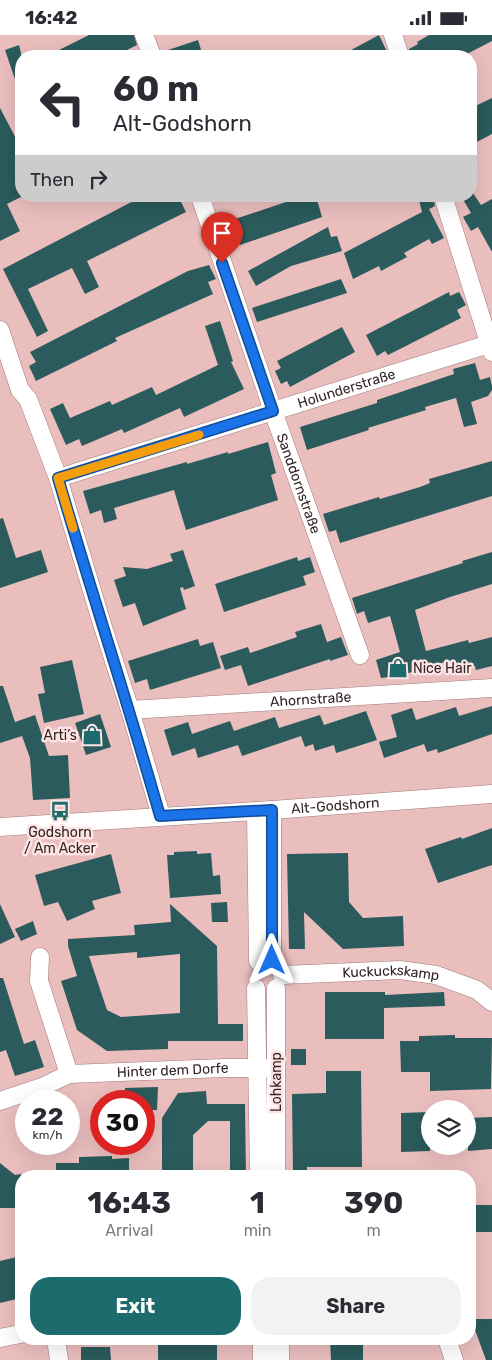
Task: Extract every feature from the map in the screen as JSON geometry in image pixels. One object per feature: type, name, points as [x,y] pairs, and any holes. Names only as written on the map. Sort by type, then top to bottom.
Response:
[{"type":"street","points":[[144,35],[150,50]]},
{"type":"street","points":[[393,35],[398,50]]},
{"type":"street","name":"Sanddornstraße","points":[[202,202],[273,411],[360,655]]},
{"type":"street","points":[[446,202],[491,346]]},
{"type":"street","points":[[0,330],[20,391],[28,399],[58,478],[102,625],[130,710],[160,816]]},
{"type":"street","name":"Holunderstraße","points":[[58,478],[491,346]]},
{"type":"street","name":"Ahornstraße","points":[[130,710],[492,688]]},
{"type":"street","name":"Alt-Godshorn","points":[[0,827],[492,795]]},
{"type":"street","name":"Lohkamp","points":[[264,811],[272,971],[276,1170]]},
{"type":"street","points":[[40,957],[39,981],[69,1073]]},
{"type":"street","name":"Lohkamp","points":[[259,1170],[256,988],[250,975],[253,966],[272,971]]},
{"type":"street","name":"Kuckuckskamp","points":[[272,971],[400,970],[436,975],[477,990],[492,1002]]},
{"type":"street","points":[[256,988],[266,991],[272,971]]},
{"type":"street","name":"Hinter dem Dorfe","points":[[0,1101],[42,1087],[69,1073],[275,1068]]},
{"type":"street","points":[[0,1338],[15,1334]]},
{"type":"street","points":[[57,1345],[59,1360]]},
{"type":"street","points":[[262,1345],[262,1360]]},
{"type":"street","points":[[280,1345],[280,1360]]},
{"type":"street","points":[[449,1345],[454,1360]]},
{"type":"building","points":[[89,35],[134,35],[137,45],[127,50],[59,50]]},
{"type":"building","points":[[379,35],[386,50],[351,50]]},
{"type":"building","points":[[429,35],[492,35],[492,41],[475,50],[409,50],[418,44],[417,42]]},
{"type":"building","points":[[198,40],[201,50],[168,50]]},
{"type":"building","points":[[19,45],[20,50],[15,50],[15,79],[5,50]]},
{"type":"building","points":[[492,98],[492,134],[477,142],[477,105]]},
{"type":"building","points":[[0,108],[15,137],[15,200],[7,204],[20,231],[0,241]]},
{"type":"building","points":[[477,199],[481,205],[492,199],[492,252],[478,227],[471,231],[463,217],[471,213],[465,202],[477,202]]},
{"type":"building","points":[[131,202],[181,202],[186,212],[87,261],[99,287],[85,294],[72,268],[28,289],[48,331],[37,337],[3,269]]},
{"type":"building","points":[[286,202],[318,202],[322,217],[240,245],[232,220]]},
{"type":"building","points":[[420,202],[434,202],[435,206],[429,209],[444,238],[432,244],[429,239],[404,253],[407,257],[381,271],[379,266],[353,279],[344,253],[422,212]]},
{"type":"building","points":[[328,227],[331,237],[337,236],[342,251],[291,266],[256,286],[248,271]]},
{"type":"building","points":[[209,265],[216,279],[208,282],[213,294],[115,338],[117,341],[36,381],[29,366],[36,362],[30,352],[188,271]]},
{"type":"building","points":[[341,279],[347,293],[257,322],[252,308]]},
{"type":"building","points":[[449,292],[450,296],[459,292],[466,305],[457,310],[461,318],[388,355],[385,351],[377,356],[366,335]]},
{"type":"building","points":[[220,321],[233,361],[231,362],[244,389],[184,417],[180,408],[124,433],[122,429],[82,446],[79,439],[66,445],[50,409],[63,403],[70,418],[110,401],[112,405],[152,387],[156,395],[218,365],[205,326]]},
{"type":"building","points":[[342,327],[355,352],[290,387],[287,381],[281,384],[275,371],[281,368],[277,361]]},
{"type":"building","points":[[475,363],[480,380],[490,377],[492,386],[488,396],[471,402],[477,424],[464,427],[456,398],[425,407],[426,410],[307,450],[300,427],[377,403],[377,400],[454,374],[453,369]]},
{"type":"building","points":[[268,442],[276,473],[271,475],[278,500],[186,530],[174,490],[114,508],[117,519],[104,523],[101,510],[90,514],[83,491]]},
{"type":"building","points":[[492,461],[492,496],[340,543],[336,530],[329,532],[323,514],[420,487],[430,483],[429,479]]},
{"type":"building","points":[[3,518],[16,558],[41,550],[48,572],[0,588],[0,519]]},
{"type":"building","points":[[183,550],[195,586],[184,590],[183,587],[180,588],[186,609],[143,626],[135,603],[123,607],[114,580],[126,576],[123,567],[147,569],[173,561],[170,554]]},
{"type":"building","points":[[492,552],[492,584],[415,610],[426,651],[468,640],[469,643],[492,637],[492,666],[476,670],[475,666],[451,673],[448,661],[389,679],[389,677],[381,678],[376,660],[400,652],[390,616],[368,623],[364,611],[357,614],[352,598]]},
{"type":"building","points":[[297,557],[298,561],[310,557],[315,572],[303,576],[306,585],[224,612],[215,584]]},
{"type":"building","points":[[321,624],[327,642],[341,637],[348,655],[330,661],[330,659],[248,686],[241,665],[225,670],[220,656],[248,647],[250,653],[297,637],[295,632]]},
{"type":"building","points":[[198,639],[200,646],[213,642],[221,668],[150,690],[147,679],[135,683],[128,661]]},
{"type":"building","points":[[72,660],[84,714],[44,723],[38,694],[45,693],[40,667]]},
{"type":"building","points":[[0,686],[3,686],[15,722],[35,715],[49,756],[68,755],[70,798],[33,800],[30,758],[22,736],[0,743]]},
{"type":"building","points":[[492,706],[492,734],[438,753],[437,749],[427,752],[424,744],[384,758],[379,742],[397,737],[391,715],[412,708],[416,720],[456,707],[459,716]]},
{"type":"building","points":[[366,711],[377,740],[336,753],[334,745],[315,751],[313,744],[305,747],[301,736],[242,756],[238,745],[198,758],[195,748],[172,756],[164,730],[188,722],[192,734],[230,721],[234,731],[275,717],[279,728],[320,715],[324,725]]},
{"type":"building","points":[[100,714],[111,747],[86,755],[75,723]]},
{"type":"building","points":[[492,828],[492,865],[438,883],[425,849],[461,837],[462,839]]},
{"type":"building","points":[[197,851],[197,854],[211,853],[213,876],[220,875],[221,894],[170,898],[167,855],[174,855],[174,852]]},
{"type":"building","points":[[348,853],[349,902],[363,918],[403,916],[404,946],[343,949],[304,912],[305,949],[289,949],[287,854]]},
{"type":"building","points":[[111,854],[121,893],[92,901],[95,909],[67,921],[58,902],[44,906],[35,875]]},
{"type":"building","points":[[227,902],[228,922],[212,922],[211,903]]},
{"type":"building","points":[[0,904],[15,937],[0,944]]},
{"type":"building","points":[[170,904],[217,946],[218,1024],[243,1024],[243,1041],[168,1041],[168,1049],[107,1051],[77,1030],[61,981],[77,976],[68,946],[68,939],[135,935],[134,925],[171,922]],"holes":[[[137,952],[137,958],[180,954],[180,1013],[121,1017],[107,1010],[89,956]]]},
{"type":"building","points":[[33,921],[37,934],[21,941],[15,929]]},
{"type":"building","points":[[0,978],[3,978],[24,1044],[35,1040],[44,1067],[15,1076],[6,1050],[0,1052]]},
{"type":"building","points":[[325,992],[385,992],[385,995],[444,992],[445,1006],[384,1008],[384,1039],[325,1039]]},
{"type":"building","points":[[455,1035],[455,1038],[492,1038],[491,1089],[430,1091],[430,1072],[401,1072],[400,1041],[419,1041],[419,1036]]},
{"type":"building","points":[[291,1049],[306,1049],[306,1065],[291,1065]]},
{"type":"building","points":[[326,1071],[361,1071],[362,1167],[307,1167],[307,1170],[293,1170],[292,1094],[326,1093]]},
{"type":"building","points":[[158,1087],[157,1110],[155,1110],[155,1090],[125,1090],[125,1088]]},
{"type":"building","points":[[206,1091],[207,1104],[245,1104],[246,1170],[230,1170],[230,1121],[208,1121],[193,1135],[193,1170],[162,1170],[162,1118],[178,1093]]},
{"type":"building","points":[[421,1112],[421,1151],[401,1152],[401,1113]]},
{"type":"building","points":[[492,1117],[492,1149],[476,1150],[476,1118]]},
{"type":"building","points":[[112,1156],[112,1159],[129,1158],[129,1170],[56,1170],[56,1163],[79,1163],[79,1157]]},
{"type":"building","points":[[0,1163],[15,1175],[15,1208],[0,1208]]},
{"type":"building","points":[[476,1205],[492,1205],[492,1232],[476,1232]]},
{"type":"building","points":[[15,1257],[15,1299],[0,1303],[0,1261]]},
{"type":"building","points":[[476,1319],[492,1319],[492,1360],[486,1360],[476,1333]]},
{"type":"building","points":[[158,1345],[217,1345],[217,1360],[158,1360]]},
{"type":"building","points":[[330,1345],[363,1345],[363,1360],[331,1360]]},
{"type":"building","points":[[81,1347],[110,1347],[111,1360],[81,1360]]},
{"type":"slow traffic","points":[[73,528],[58,478],[199,435]]},
{"type":"place","name":"Nice Hair","points":[[398,668]]},
{"type":"place","name":"Arti’s","points":[[92,735]]},
{"type":"place","name":"Godshorn / Am Acker","points":[[60,811]]},
{"type":"route","points":[[222,263],[273,411],[58,478],[102,625],[130,710],[160,816],[272,810],[272,960]]}]
